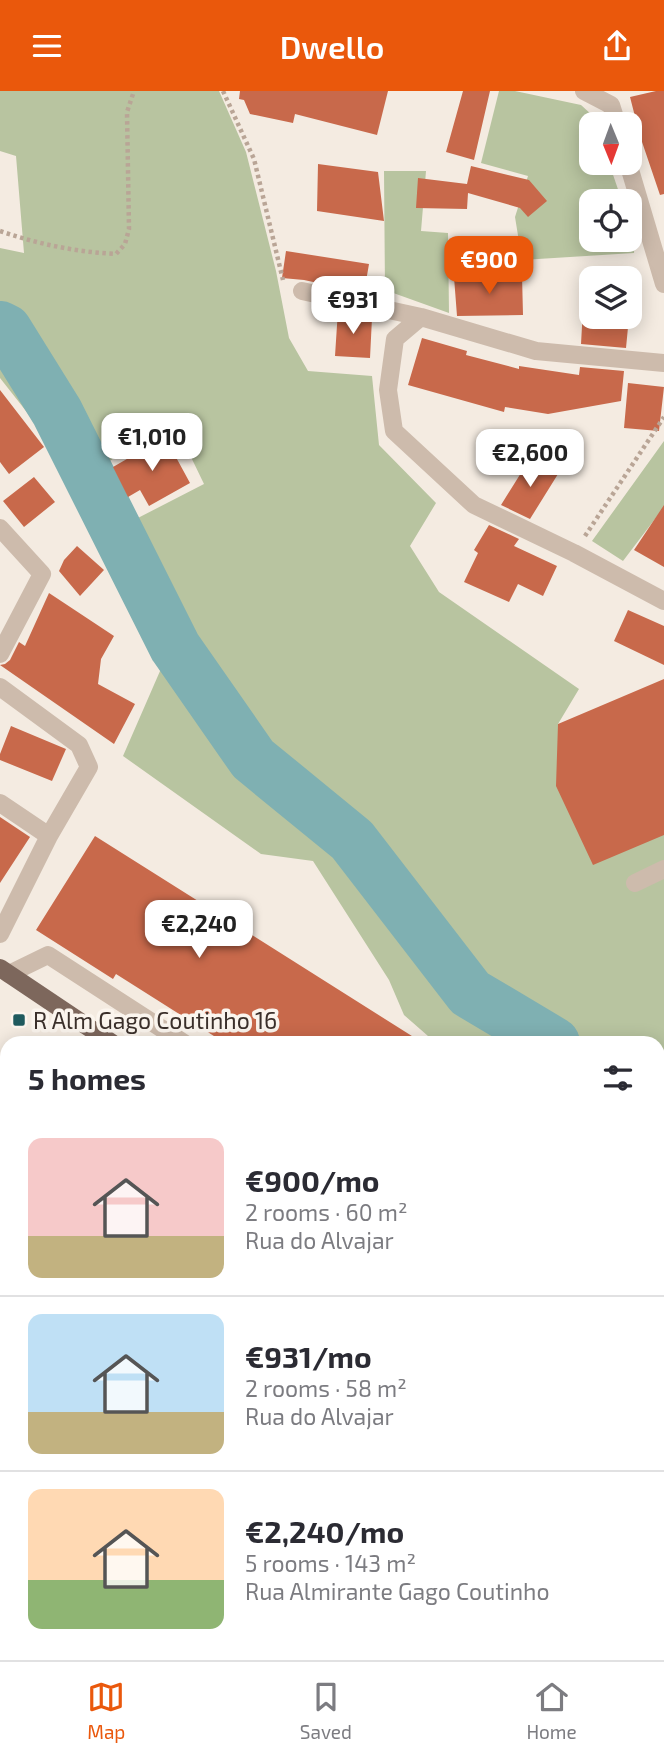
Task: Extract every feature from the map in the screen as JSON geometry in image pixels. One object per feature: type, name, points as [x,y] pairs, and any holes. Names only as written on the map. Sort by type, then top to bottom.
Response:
[{"type":"main road","points":[[4,971],[102,1036]]},
{"type":"street","points":[[584,91],[611,105],[613,112]]},
{"type":"street","points":[[632,175],[664,283]]},
{"type":"street","points":[[302,291],[421,317],[536,351],[664,363]]},
{"type":"street","points":[[421,317],[395,339],[388,390],[394,431],[474,505],[574,553],[664,601]]},
{"type":"street","points":[[0,528],[42,573],[0,654]]},
{"type":"street","points":[[0,687],[79,744],[89,767],[49,836],[0,934]]},
{"type":"street","points":[[0,803],[49,836]]},
{"type":"street","points":[[635,883],[664,869]]},
{"type":"street","points":[[4,971],[48,955],[173,1036]]},
{"type":"path","points":[[0,230],[33,242],[90,253],[116,254],[125,244],[129,229],[127,112],[134,91]]},
{"type":"path","points":[[223,91],[254,159],[285,286],[302,291]]},
{"type":"path","points":[[574,553],[664,417]]},
{"type":"green space","points":[[0,91],[219,91],[246,152],[276,271],[289,338],[308,371],[372,376],[379,445],[436,503],[410,546],[439,592],[579,689],[558,724],[664,835],[664,1036],[428,1036],[404,1015],[389,980],[313,861],[261,854],[123,756],[167,655],[37,425],[0,378],[0,248],[24,253],[16,156],[0,151]],"holes":[[[176,426],[204,484],[134,520],[102,466],[136,444]]]},
{"type":"green space","points":[[499,91],[515,91],[581,105],[589,112],[579,112],[579,175],[613,175],[618,189],[579,189],[579,252],[634,253],[522,260],[515,217],[528,176],[481,163]]},
{"type":"green space","points":[[384,171],[426,171],[421,231],[448,233],[449,313],[385,290]]},
{"type":"green space","points":[[664,441],[664,507],[623,561],[592,541]]},
{"type":"building","points":[[240,91],[388,91],[377,135],[295,114],[293,123],[250,114],[244,100],[239,99]]},
{"type":"building","points":[[463,91],[490,91],[474,160],[446,152]]},
{"type":"building","points":[[664,91],[664,194],[660,195],[642,142],[642,112],[634,112],[630,97]]},
{"type":"building","points":[[318,164],[378,172],[384,221],[317,211]]},
{"type":"building","points":[[471,166],[529,180],[547,201],[528,217],[520,208],[468,193],[467,209],[416,208],[418,178],[467,184]]},
{"type":"building","points":[[286,251],[369,264],[364,293],[282,278]]},
{"type":"building","points":[[522,275],[523,315],[457,316],[454,277]]},
{"type":"building","points":[[338,310],[372,318],[370,358],[335,356]]},
{"type":"building","points":[[582,329],[628,329],[626,348],[581,344]]},
{"type":"building","points":[[422,338],[467,351],[466,355],[519,369],[519,366],[579,375],[580,367],[624,371],[621,401],[548,414],[505,407],[504,412],[408,385]]},
{"type":"building","points":[[628,383],[664,387],[659,431],[624,428]]},
{"type":"building","points":[[0,390],[44,447],[9,474],[0,462]]},
{"type":"building","points":[[165,437],[190,483],[149,506],[140,490],[128,497],[113,467]]},
{"type":"building","points":[[531,457],[558,474],[530,519],[501,505]]},
{"type":"building","points":[[34,477],[55,502],[24,527],[3,501]]},
{"type":"building","points":[[664,505],[664,567],[634,550]]},
{"type":"building","points":[[489,525],[519,539],[514,546],[557,566],[543,596],[518,584],[509,602],[464,582],[478,553],[474,550]]},
{"type":"building","points":[[77,546],[104,570],[80,596],[59,571],[64,560]]},
{"type":"building","points":[[49,593],[114,636],[101,659],[98,684],[135,704],[114,744],[0,665],[10,660],[19,642],[25,646]]},
{"type":"building","points":[[628,610],[664,626],[664,665],[614,641]]},
{"type":"building","points":[[664,679],[664,835],[593,865],[556,786],[558,724]]},
{"type":"building","points":[[11,726],[66,749],[52,781],[0,760]]},
{"type":"building","points":[[0,817],[30,837],[0,883]]},
{"type":"building","points":[[95,836],[412,1036],[214,1036],[116,974],[113,979],[36,930]]},
{"type":"waterway","points":[[0,327],[6,330],[57,412],[175,647],[253,759],[352,840],[470,993],[542,1036]]},
{"type":"place","name":"R Alm Gago Coutinho 16","points":[[19,1020]]}]
